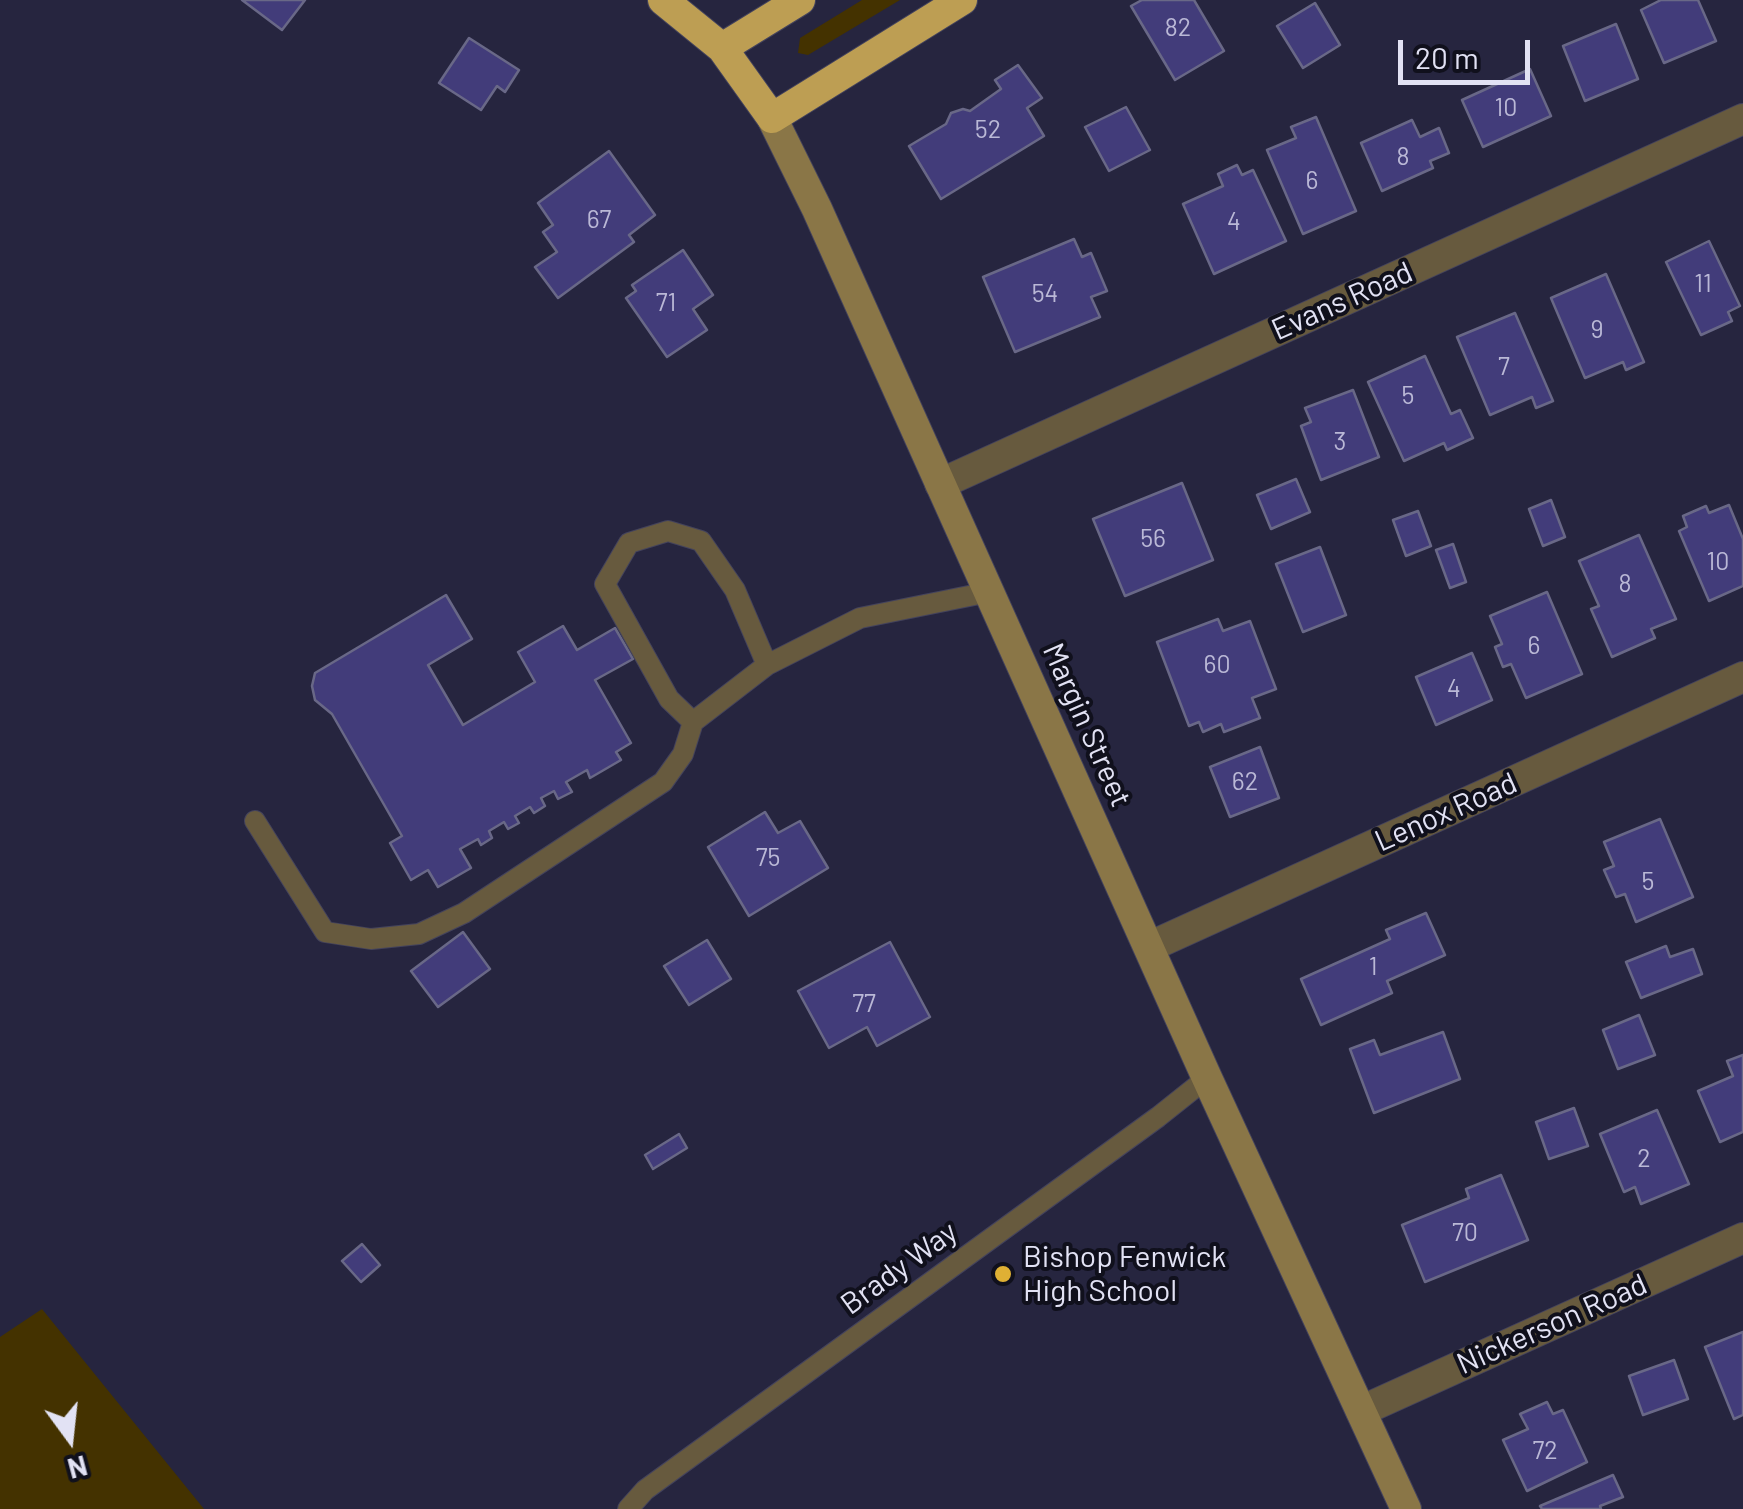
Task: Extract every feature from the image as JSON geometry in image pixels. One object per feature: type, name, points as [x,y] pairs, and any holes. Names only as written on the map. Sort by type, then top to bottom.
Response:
[{"type":"highway","name":"Margin Street","points":[[663,0],[722,48],[772,118]]},
{"type":"highway","points":[[722,48],[800,0]]},
{"type":"highway","points":[[772,118],[962,0]]},
{"type":"main road","name":"Margin Street","points":[[772,118],[817,208],[1207,1078],[1406,1509]]},
{"type":"street","name":"Evans Road","points":[[940,484],[1743,119]]},
{"type":"street","name":"Lenox Road","points":[[1150,947],[1743,677]]},
{"type":"street","name":"Nickerson Road","points":[[1361,1411],[1743,1238]]},
{"type":"lane","points":[[693,722],[669,700],[604,584],[628,543],[668,531],[700,541],[735,590],[766,665]]},
{"type":"lane","points":[[256,821],[325,932],[370,939],[419,934],[464,913],[663,782],[684,754],[693,722],[766,665],[860,618],[989,592]]},
{"type":"lane","name":"Brady Way","points":[[628,1509],[645,1490],[1207,1078]]},
{"type":"shaded area","points":[[862,0],[900,0],[808,55],[798,53],[800,38]]},
{"type":"shaded area","points":[[42,1309],[204,1509],[0,1509],[0,1337]]},
{"type":"building","points":[[242,0],[305,0],[282,30]]},
{"type":"building","points":[[1142,0],[1194,0],[1224,51],[1175,80],[1131,6]]},
{"type":"building","points":[[1661,0],[1698,0],[1716,41],[1664,63],[1641,10]]},
{"type":"building","points":[[1315,3],[1340,45],[1303,68],[1277,26]]},
{"type":"building","points":[[1616,24],[1638,79],[1585,101],[1563,46]]},
{"type":"building","points":[[469,38],[519,70],[505,92],[497,86],[481,110],[439,83]]},
{"type":"building","points":[[1018,65],[1042,98],[1027,108],[1044,136],[941,199],[909,146],[946,124],[951,113],[970,111],[1001,89],[995,80]]},
{"type":"building","points":[[1530,69],[1551,116],[1483,147],[1462,100]]},
{"type":"building","points":[[1126,107],[1150,150],[1109,171],[1085,127]]},
{"type":"building","points":[[1316,117],[1356,211],[1303,234],[1267,150],[1296,138],[1291,127]]},
{"type":"building","points":[[1412,120],[1420,137],[1439,128],[1449,153],[1430,161],[1433,168],[1382,191],[1361,143]]},
{"type":"building","points":[[609,151],[655,215],[629,235],[634,242],[558,298],[535,267],[557,252],[543,232],[553,225],[538,203]]},
{"type":"building","points":[[1237,165],[1242,175],[1253,170],[1286,241],[1214,274],[1183,204],[1223,186],[1218,174]]},
{"type":"building","points":[[1074,239],[1082,257],[1091,253],[1107,291],[1091,297],[1100,317],[1015,352],[983,277]]},
{"type":"building","points":[[1709,241],[1740,306],[1728,312],[1732,321],[1701,335],[1666,262]]},
{"type":"building","points":[[683,250],[713,295],[693,309],[707,330],[667,357],[626,298],[636,291],[632,285]]},
{"type":"building","points":[[1606,274],[1644,362],[1626,370],[1623,362],[1585,378],[1551,298]]},
{"type":"building","points":[[1515,313],[1553,401],[1536,408],[1532,397],[1490,415],[1457,337]]},
{"type":"building","points":[[1425,356],[1451,414],[1460,410],[1473,438],[1447,450],[1444,443],[1404,461],[1368,382]]},
{"type":"building","points":[[1353,390],[1379,457],[1321,480],[1301,426],[1311,422],[1305,408]]},
{"type":"building","points":[[1296,479],[1310,512],[1271,529],[1257,495]]},
{"type":"building","points":[[1182,483],[1213,560],[1125,596],[1093,519]]},
{"type":"building","points":[[1551,500],[1565,537],[1543,546],[1529,509]]},
{"type":"building","points":[[1729,505],[1743,539],[1743,586],[1709,601],[1679,531],[1687,527],[1683,516],[1706,506],[1709,513]]},
{"type":"building","points":[[1418,511],[1431,546],[1406,556],[1393,520]]},
{"type":"building","points":[[1639,535],[1676,619],[1651,629],[1655,638],[1612,657],[1591,609],[1599,606],[1579,561]]},
{"type":"building","points":[[1453,544],[1466,582],[1450,588],[1436,550]]},
{"type":"building","points":[[1320,547],[1346,615],[1303,632],[1276,564]]},
{"type":"building","points":[[1547,592],[1582,674],[1526,698],[1511,664],[1503,667],[1495,647],[1502,644],[1490,616]]},
{"type":"building","points":[[446,595],[472,639],[428,665],[463,725],[535,682],[518,652],[563,626],[577,650],[615,628],[633,659],[595,680],[631,743],[616,752],[621,760],[590,778],[587,770],[566,782],[572,792],[558,799],[554,791],[541,798],[545,806],[534,813],[530,807],[515,816],[519,823],[508,829],[504,822],[489,831],[492,838],[481,845],[478,839],[460,849],[471,868],[438,887],[428,870],[411,880],[390,843],[402,836],[332,714],[315,700],[312,686],[315,673]]},
{"type":"building","points":[[1218,619],[1223,631],[1250,621],[1276,689],[1252,698],[1260,718],[1224,732],[1221,724],[1203,732],[1199,722],[1189,726],[1157,642]]},
{"type":"building","points":[[1472,653],[1492,700],[1436,725],[1416,677]]},
{"type":"building","points":[[1260,747],[1279,798],[1230,817],[1210,767]]},
{"type":"building","points":[[765,812],[778,833],[800,821],[828,868],[749,916],[708,847]]},
{"type":"building","points":[[1660,819],[1693,897],[1636,922],[1625,894],[1616,897],[1604,870],[1614,866],[1604,842]]},
{"type":"building","points":[[1426,913],[1445,955],[1387,981],[1392,993],[1321,1025],[1301,979],[1390,939],[1386,930]]},
{"type":"building","points":[[463,932],[490,969],[438,1007],[411,971]]},
{"type":"building","points":[[707,940],[731,979],[689,1005],[664,966]]},
{"type":"building","points":[[890,942],[930,1017],[877,1046],[867,1027],[829,1048],[798,991]]},
{"type":"building","points":[[1666,946],[1670,957],[1693,949],[1702,974],[1641,998],[1626,962]]},
{"type":"building","points":[[1639,1015],[1655,1055],[1618,1069],[1603,1030]]},
{"type":"building","points":[[1443,1032],[1460,1079],[1374,1113],[1350,1049],[1374,1040],[1380,1055]]},
{"type":"building","points":[[1743,1055],[1743,1132],[1720,1142],[1698,1091],[1733,1076],[1727,1061]]},
{"type":"building","points":[[1574,1108],[1588,1146],[1549,1159],[1536,1122]]},
{"type":"building","points":[[1657,1110],[1689,1184],[1641,1204],[1635,1187],[1624,1192],[1600,1134]]},
{"type":"building","points":[[679,1134],[687,1148],[653,1169],[645,1155]]},
{"type":"building","points":[[1501,1175],[1528,1240],[1425,1282],[1402,1225],[1469,1198],[1466,1189]]},
{"type":"building","points":[[362,1244],[380,1265],[361,1282],[342,1261]]},
{"type":"building","points":[[1743,1332],[1743,1415],[1734,1419],[1705,1347]]},
{"type":"building","points":[[1674,1360],[1688,1399],[1643,1415],[1629,1376]]},
{"type":"building","points":[[1547,1402],[1553,1414],[1563,1410],[1587,1462],[1527,1491],[1503,1440],[1528,1429],[1520,1414]]},
{"type":"building","points":[[1613,1475],[1623,1497],[1600,1506],[1601,1509],[1540,1506]]},
{"type":"place","name":"Bishop Fenwick High School","points":[[1003,1274]]}]
